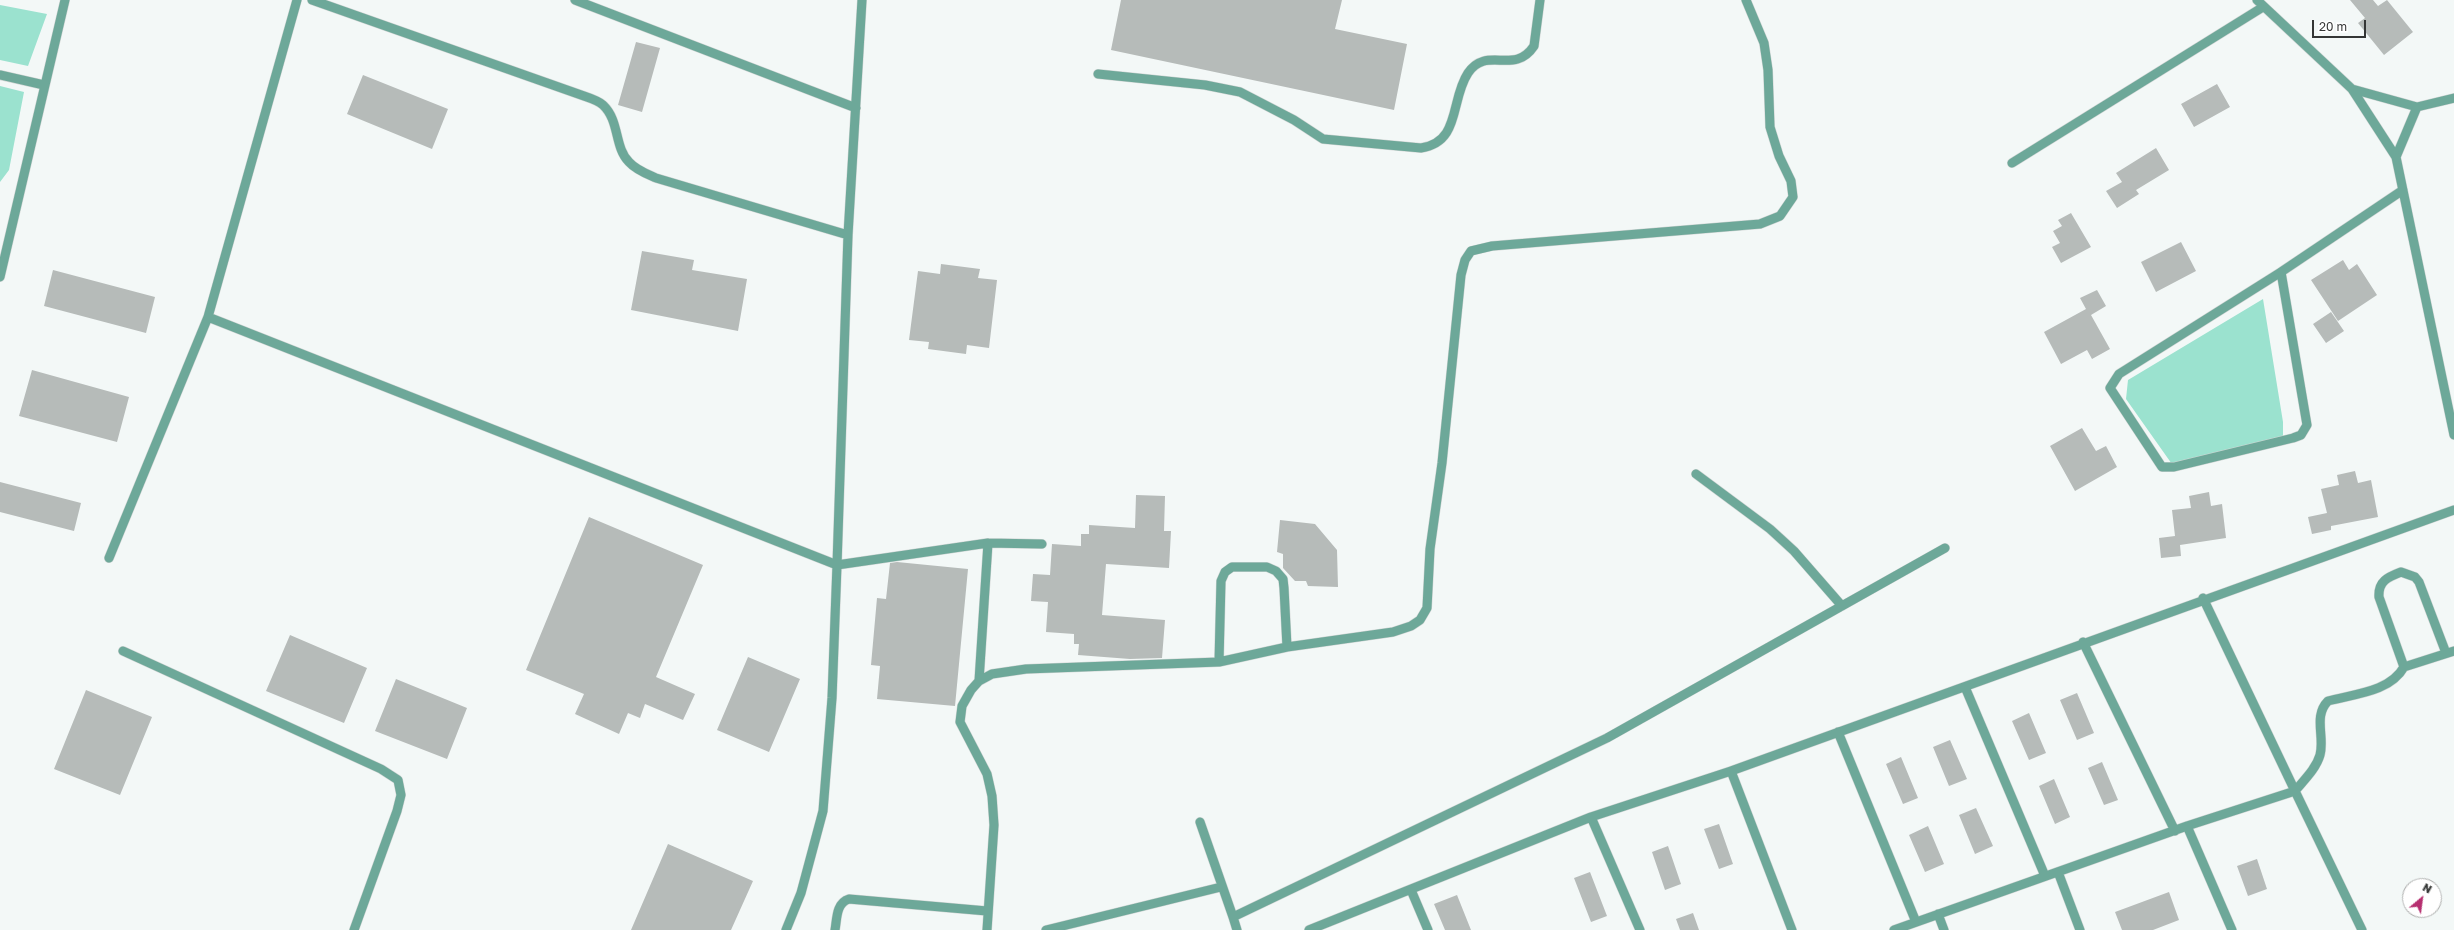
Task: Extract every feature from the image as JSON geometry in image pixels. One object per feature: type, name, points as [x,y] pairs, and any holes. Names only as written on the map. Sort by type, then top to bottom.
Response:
[{"type":"lane","points":[[0,277],[65,0]]},
{"type":"lane","points":[[109,558],[208,317],[297,0]]},
{"type":"lane","points":[[312,0],[584,96],[603,105],[614,120],[622,150],[628,162],[641,171],[656,178],[848,235]]},
{"type":"lane","points":[[575,0],[856,108]]},
{"type":"lane","points":[[786,930],[801,893],[823,811],[832,698],[848,235],[862,0]]},
{"type":"lane","points":[[1098,74],[1205,85],[1240,92],[1294,120],[1323,139],[1421,148],[1433,146],[1442,139],[1450,127],[1464,82],[1474,65],[1484,61],[1514,61],[1524,59],[1531,52],[1534,46],[1540,0]]},
{"type":"lane","points":[[987,930],[987,911],[994,824],[992,796],[987,774],[960,722],[962,706],[971,690],[979,681],[992,674],[1026,669],[1219,662],[1287,647],[1393,632],[1411,626],[1420,620],[1428,608],[1430,548],[1442,463],[1461,275],[1465,260],[1471,251],[1492,246],[1760,224],[1780,216],[1788,207],[1793,198],[1791,181],[1779,156],[1770,127],[1768,70],[1764,43],[1746,0]]},
{"type":"lane","points":[[2012,163],[2260,4],[2352,89],[2396,157],[2454,435]]},
{"type":"lane","points":[[0,75],[44,85]]},
{"type":"lane","points":[[2352,89],[2417,107],[2454,98]]},
{"type":"lane","points":[[2396,157],[2417,107]]},
{"type":"lane","points":[[2281,272],[2307,425],[2304,431],[2294,438],[2174,467],[2162,467],[2110,388],[2119,374],[2281,272],[2403,190]]},
{"type":"lane","points":[[208,317],[837,565],[988,543],[1042,544]]},
{"type":"lane","points":[[1696,474],[1784,542],[1842,606]]},
{"type":"lane","points":[[1309,930],[1591,817],[1730,771],[1966,687],[2203,598],[2454,510]]},
{"type":"lane","points":[[979,681],[988,543]]},
{"type":"lane","points":[[1233,917],[1607,738],[1945,548]]},
{"type":"lane","points":[[1219,662],[1221,581],[1225,572],[1232,567],[1267,567],[1276,571],[1283,579],[1287,647]]},
{"type":"lane","points":[[1894,930],[2188,826],[2294,791],[2314,768],[2320,754],[2320,712],[2328,701],[2383,686],[2398,677],[2404,667],[2450,652],[2419,582],[2415,576],[2401,572],[2382,581],[2379,588],[2379,596],[2404,667]]},
{"type":"lane","points":[[2203,598],[2294,791],[2362,930]]},
{"type":"lane","points":[[2083,642],[2175,831]]},
{"type":"lane","points":[[123,652],[381,768],[398,780],[401,795],[397,811],[354,930]]},
{"type":"lane","points":[[1966,687],[2045,876]]},
{"type":"lane","points":[[1838,732],[1916,922]]},
{"type":"lane","points":[[1730,771],[1792,930]]},
{"type":"lane","points":[[1591,817],[1640,930]]},
{"type":"lane","points":[[1200,822],[1221,887],[1237,930]]},
{"type":"lane","points":[[2188,826],[2232,930]]},
{"type":"lane","points":[[2058,872],[2080,930]]},
{"type":"lane","points":[[1046,930],[1221,887]]},
{"type":"lane","points":[[1411,890],[1428,930]]},
{"type":"lane","points":[[835,930],[840,904],[849,899],[987,911]]},
{"type":"lane","points":[[1938,914],[1944,930]]},
{"type":"green space","points":[[0,5],[47,14],[28,66],[0,60]]},
{"type":"green space","points":[[0,86],[24,92],[9,170],[0,182]]},
{"type":"green space","points":[[2263,299],[2283,422],[2283,436],[2174,467],[2126,399],[2128,380]]},
{"type":"building","points":[[1121,0],[1342,0],[1335,29],[1407,44],[1394,110],[1111,50]]},
{"type":"building","points":[[2350,0],[2373,0],[2378,6],[2387,0],[2413,32],[2384,55],[2358,23],[2365,18]]},
{"type":"building","points":[[636,42],[660,48],[642,112],[618,105]]},
{"type":"building","points":[[363,75],[448,109],[432,149],[347,114]]},
{"type":"building","points":[[2217,84],[2230,107],[2194,127],[2181,104]]},
{"type":"building","points":[[2156,148],[2169,170],[2136,190],[2139,194],[2117,208],[2106,191],[2122,182],[2116,173]]},
{"type":"building","points":[[2071,213],[2091,247],[2061,263],[2052,247],[2060,243],[2053,231],[2062,226],[2058,220]]},
{"type":"building","points":[[2181,242],[2196,271],[2156,292],[2141,262]]},
{"type":"building","points":[[642,251],[694,260],[692,270],[747,279],[738,331],[631,310]]},
{"type":"building","points":[[2343,260],[2349,270],[2357,264],[2377,295],[2338,321],[2311,280]]},
{"type":"building","points":[[941,264],[980,269],[978,278],[997,280],[989,348],[967,345],[966,354],[928,349],[929,342],[909,340],[918,271],[940,274]]},
{"type":"building","points":[[53,270],[155,297],[146,333],[44,306]]},
{"type":"building","points":[[2097,290],[2106,306],[2091,315],[2110,349],[2092,359],[2087,350],[2061,364],[2044,332],[2086,309],[2080,298]]},
{"type":"building","points":[[2331,312],[2344,331],[2326,343],[2313,324]]},
{"type":"building","points":[[32,370],[129,397],[117,442],[19,416]]},
{"type":"building","points":[[2082,428],[2096,451],[2106,446],[2117,467],[2075,491],[2050,446]]},
{"type":"building","points":[[2355,471],[2358,483],[2371,480],[2378,517],[2331,526],[2331,530],[2312,534],[2308,517],[2327,513],[2321,489],[2339,485],[2337,475]]},
{"type":"building","points":[[0,482],[81,503],[74,531],[0,512]]},
{"type":"building","points":[[2209,492],[2211,506],[2222,504],[2226,538],[2180,545],[2181,556],[2161,558],[2159,538],[2175,536],[2172,510],[2191,508],[2189,496]]},
{"type":"building","points":[[1136,495],[1165,496],[1164,531],[1171,531],[1169,568],[1106,564],[1102,615],[1165,620],[1162,658],[1130,659],[1078,655],[1079,644],[1074,644],[1074,634],[1046,632],[1048,602],[1031,601],[1033,574],[1050,575],[1052,544],[1081,546],[1081,534],[1089,534],[1089,525],[1135,528]]},
{"type":"building","points":[[589,517],[703,565],[656,677],[695,694],[683,720],[645,704],[640,718],[628,713],[619,734],[575,714],[584,694],[526,670]]},
{"type":"building","points":[[1280,520],[1315,524],[1337,550],[1338,587],[1308,586],[1306,581],[1295,581],[1283,568],[1283,554],[1277,552]]},
{"type":"building","points":[[897,562],[968,569],[955,706],[877,699],[880,666],[871,665],[877,598],[886,599],[890,563]]},
{"type":"building","points":[[290,635],[367,668],[344,723],[266,691]]},
{"type":"building","points":[[748,657],[800,679],[769,752],[717,730]]},
{"type":"building","points":[[396,679],[467,708],[447,759],[375,731]]},
{"type":"building","points":[[86,690],[152,717],[120,795],[54,769]]},
{"type":"building","points":[[2077,693],[2094,733],[2077,740],[2060,700]]},
{"type":"building","points":[[2029,713],[2046,753],[2029,760],[2012,721]]},
{"type":"building","points":[[1950,740],[1967,779],[1949,786],[1933,747]]},
{"type":"building","points":[[1901,757],[1918,798],[1903,804],[1886,764]]},
{"type":"building","points":[[2102,762],[2118,800],[2104,805],[2088,768]]},
{"type":"building","points":[[2054,779],[2070,817],[2055,824],[2039,786]]},
{"type":"building","points":[[1976,808],[1993,846],[1975,854],[1959,815]]},
{"type":"building","points":[[1719,824],[1733,864],[1719,869],[1704,829]]},
{"type":"building","points":[[1928,826],[1944,864],[1925,872],[1909,835]]},
{"type":"building","points":[[668,844],[753,881],[731,930],[631,930]]},
{"type":"building","points":[[1668,846],[1681,884],[1665,890],[1652,852]]},
{"type":"building","points":[[2257,859],[2267,889],[2248,896],[2237,866]]},
{"type":"building","points":[[1590,872],[1607,916],[1591,922],[1574,878]]},
{"type":"building","points":[[2169,892],[2179,920],[2153,930],[2122,930],[2115,912]]},
{"type":"building","points":[[1457,895],[1471,930],[1445,930],[1434,904]]},
{"type":"building","points":[[1693,913],[1699,930],[1680,930],[1676,919]]}]
